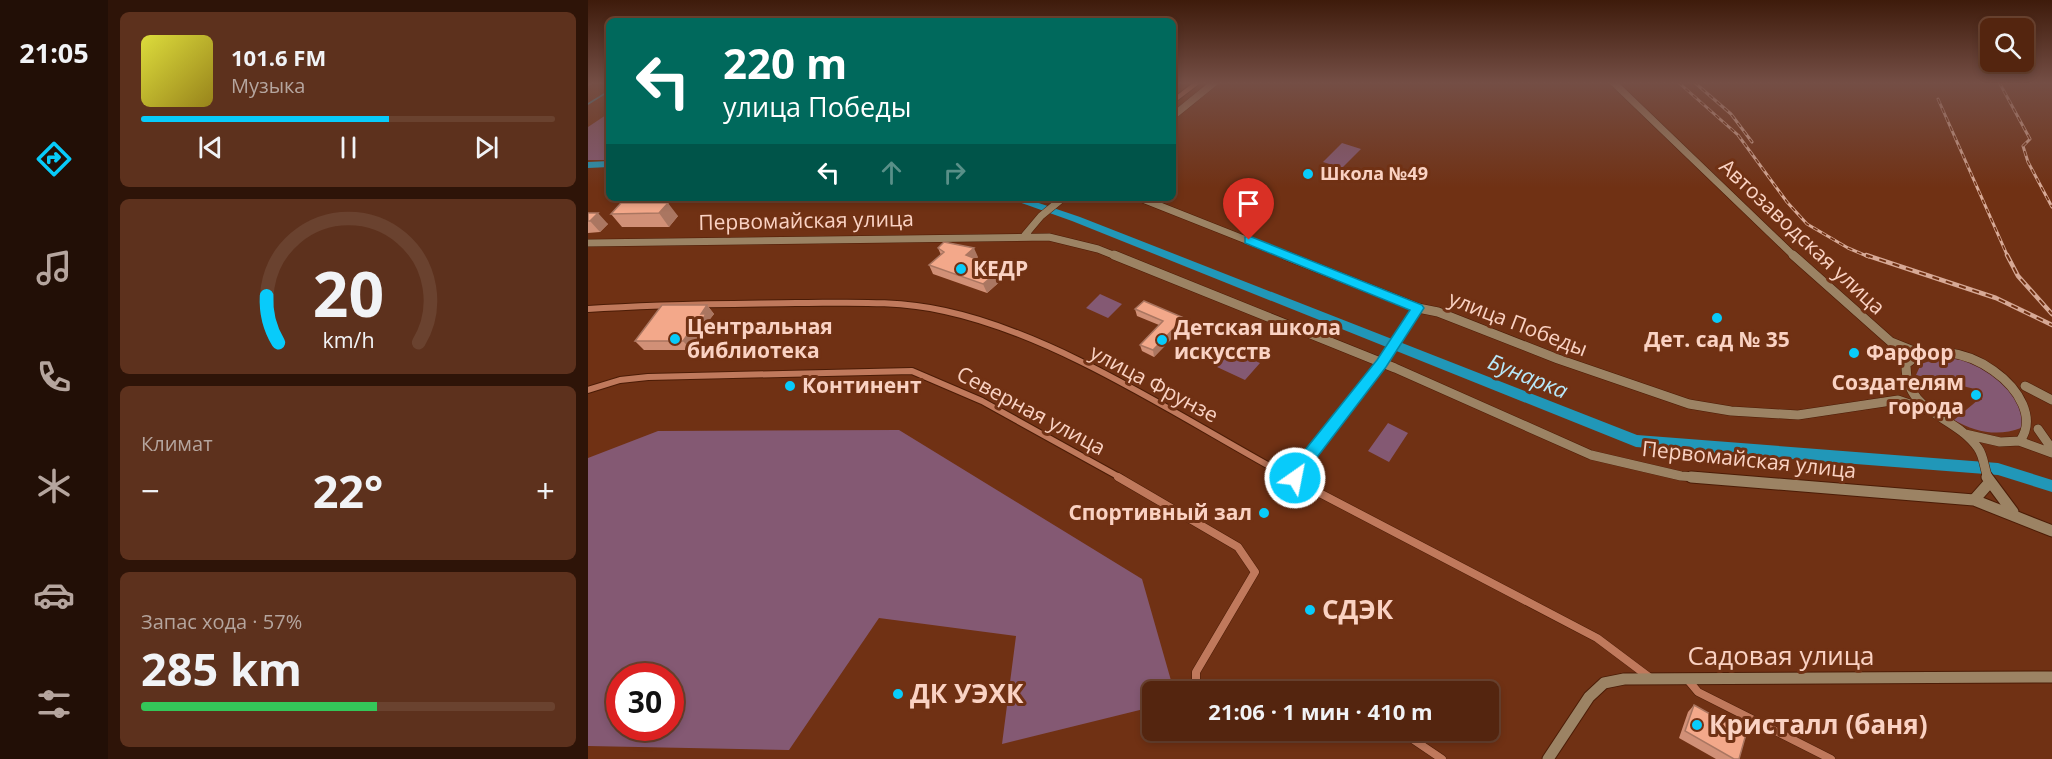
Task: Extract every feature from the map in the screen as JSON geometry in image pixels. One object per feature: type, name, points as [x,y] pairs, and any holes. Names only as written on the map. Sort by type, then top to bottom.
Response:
[{"type":"main road","name":"Автозаводская улица","points":[[1649,117],[1757,223],[1891,342]]},
{"type":"main road","points":[[1025,235],[1041,216],[1060,201]]},
{"type":"main road","name":"улица Победы","points":[[1148,201],[1418,308],[1438,312],[1558,359],[1689,404],[1731,411],[1798,415],[1898,400]]},
{"type":"main road","name":"Первомайская улица","points":[[588,243],[946,239],[1025,235],[1049,237],[1098,249],[1382,363],[1591,455],[1634,467],[1681,476],[1974,500],[2052,531]]},
{"type":"main road","points":[[1382,363],[1418,308]]},
{"type":"main road","points":[[1891,342],[1921,354],[1956,353],[1987,362],[2020,384],[2052,400]]},
{"type":"main road","points":[[1891,342],[1906,364],[1904,375],[1910,390],[1929,411]]},
{"type":"main road","points":[[1906,364],[1921,354]]},
{"type":"main road","points":[[2020,384],[2038,404]]},
{"type":"main road","points":[[1898,400],[1910,390]]},
{"type":"main road","points":[[1898,400],[1929,411],[1965,434],[1990,440],[2019,441],[2052,451]]},
{"type":"main road","points":[[2019,441],[2040,426],[2052,451]]},
{"type":"main road","points":[[1965,434],[1980,454],[1989,480],[2014,514]]},
{"type":"main road","points":[[1980,454],[1990,440]]},
{"type":"main road","points":[[1974,500],[1989,480]]},
{"type":"main road","name":"Садовая улица","points":[[1548,759],[1589,697],[1604,683],[1624,679],[2026,679],[2052,677]]},
{"type":"street","name":"улица Фрунзе","points":[[588,309],[688,303],[901,303],[928,307],[1020,333],[1295,478],[1360,516],[1596,638],[1615,649],[1629,664],[1651,679]]},
{"type":"street","points":[[1295,478],[1299,469],[1382,363]]},
{"type":"street","name":"Северная улица","points":[[588,390],[620,380],[648,377],[912,371],[982,401],[1238,547],[1256,572],[1196,672],[1196,681]]},
{"type":"street","points":[[1624,679],[1629,664]]},
{"type":"street","points":[[1687,678],[1698,692],[1831,759]]},
{"type":"street","points":[[1415,741],[1442,759]]},
{"type":"shaded area","points":[[606,117],[606,160],[588,160],[588,127]]},
{"type":"shaded area","points":[[1342,143],[1361,149],[1342,168],[1323,162]]},
{"type":"shaded area","points":[[1100,294],[1122,304],[1108,318],[1086,308]]},
{"type":"shaded area","points":[[1232,351],[1260,363],[1245,380],[1217,367]]},
{"type":"shaded area","points":[[1942,357],[1975,362],[2011,384],[2029,415],[2021,428],[1995,433],[1970,428],[1954,420],[1978,400],[1982,400],[1975,389],[1916,375],[1921,364]]},
{"type":"shaded area","points":[[1388,423],[1408,433],[1389,462],[1368,451]]},
{"type":"shaded area","points":[[899,430],[1142,579],[1171,681],[1142,681],[1142,709],[1002,744],[1016,636],[879,618],[789,750],[588,746],[588,458],[658,431]]},
{"type":"building","points":[[621,203],[668,203],[659,213],[611,214]]},
{"type":"building","points":[[588,213],[598,213],[588,221]]},
{"type":"building","points":[[944,242],[974,248],[966,255],[1001,269],[983,284],[929,265],[944,252],[938,248]]},
{"type":"building","points":[[1144,301],[1184,318],[1153,350],[1140,345],[1163,321],[1135,309]]},
{"type":"building","points":[[662,305],[707,305],[701,314],[706,314],[702,320],[698,320],[683,341],[635,341]]},
{"type":"building","points":[[1694,705],[1746,734],[1739,759],[1734,759],[1685,731]]},
{"type":"waterway","name":"Бунарка","points":[[588,165],[606,164]]},
{"type":"waterway","name":"Бунарка","points":[[1022,201],[1076,219],[1636,441],[1998,469],[2052,486]]},
{"type":"railway","points":[[1718,117],[1738,135],[1787,202],[1807,224],[1848,248],[1869,257]]},
{"type":"railway","points":[[1734,117],[1752,142]]},
{"type":"railway","points":[[1946,117],[2008,256]]},
{"type":"railway","points":[[2018,117],[2030,139],[2023,146],[2028,162],[2052,207]]},
{"type":"railway","points":[[1866,255],[1996,298],[2052,325]]},
{"type":"railway","points":[[2008,256],[2018,276],[2052,314]]},
{"type":"place","name":"Школа №49","points":[[1308,174]]},
{"type":"place","name":"КЕДР","points":[[961,269]]},
{"type":"place","name":"Дет. сад № 35","points":[[1717,318]]},
{"type":"place","name":"Центральная библиотека","points":[[675,339]]},
{"type":"place","name":"Детская школа искусств","points":[[1162,340]]},
{"type":"place","name":"Фарфор","points":[[1854,353]]},
{"type":"place","name":"Континент","points":[[790,386]]},
{"type":"place","name":"Создателям города","points":[[1976,395]]},
{"type":"place","name":"Спортивный зал","points":[[1264,513]]},
{"type":"place","name":"СДЭК","points":[[1310,610]]},
{"type":"place","name":"ДК УЭХК","points":[[898,694]]},
{"type":"place","name":"Кристалл (баня)","points":[[1697,725]]},
{"type":"route","points":[[1249,240],[1418,308],[1382,363],[1299,469],[1295,478]]}]
